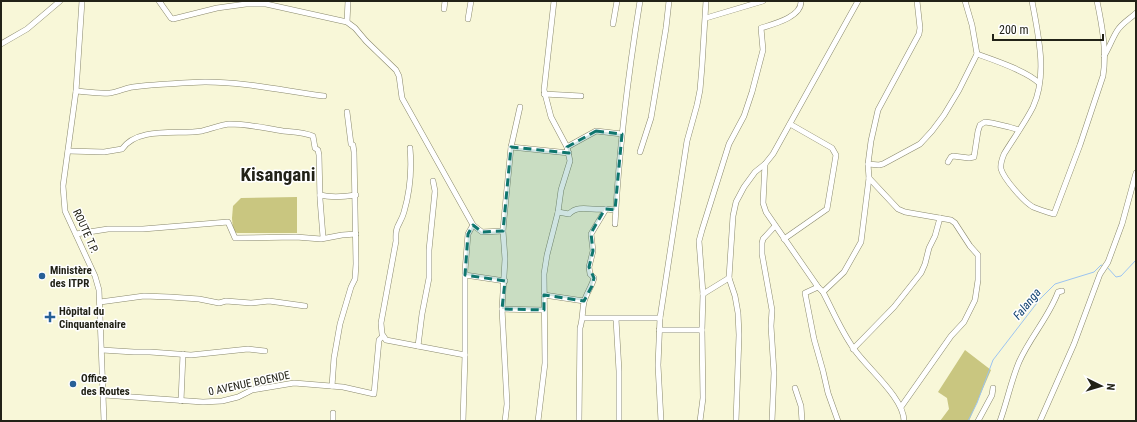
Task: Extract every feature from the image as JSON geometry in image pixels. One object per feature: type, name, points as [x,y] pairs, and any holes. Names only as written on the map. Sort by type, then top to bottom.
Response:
[{"type":"street","points":[[1,44],[27,29],[60,1]]},
{"type":"street","name":"ROUTE T.P.","points":[[82,1],[76,91],[63,186],[65,211],[95,276],[99,290],[104,421]]},
{"type":"street","points":[[159,1],[173,19],[217,8],[246,4],[266,4],[347,22],[355,28],[366,41],[396,70],[399,76],[402,98],[473,225],[482,232],[503,232]]},
{"type":"street","points":[[347,22],[348,1]]},
{"type":"street","points":[[444,9],[445,1]]},
{"type":"street","points":[[468,19],[471,1]]},
{"type":"street","points":[[538,421],[545,363],[544,274],[547,255],[558,212],[561,190],[570,161],[567,146],[552,117],[544,94],[554,1]]},
{"type":"street","points":[[613,24],[617,1]]},
{"type":"street","points":[[615,224],[622,134],[640,1]]},
{"type":"street","points":[[640,152],[651,118],[669,1]]},
{"type":"street","points":[[661,421],[658,365],[660,318],[687,141],[700,90],[706,1]]},
{"type":"street","points":[[706,18],[763,1]]},
{"type":"street","points":[[700,421],[703,398],[703,294],[699,242],[729,144],[744,116],[754,86],[763,50],[761,28],[780,22],[796,13],[800,9],[801,1]]},
{"type":"street","points":[[736,421],[739,335],[738,313],[729,278],[731,234],[736,202],[744,187],[755,172],[765,164],[773,154],[858,1]]},
{"type":"street","points":[[823,292],[844,272],[863,236],[869,178],[868,164],[873,129],[878,110],[919,34],[920,28],[917,1]]},
{"type":"street","points":[[868,164],[883,164],[920,144],[944,115],[959,90],[977,54],[972,25],[965,1]]},
{"type":"street","points":[[1032,1],[1041,56],[1039,82],[1033,108],[1004,154],[1001,161],[1001,168],[1005,177],[1026,202],[1032,206],[1054,214],[1080,145],[1103,76],[1104,42],[1098,1]]},
{"type":"street","points":[[1104,56],[1109,49],[1117,31],[1136,13]]},
{"type":"street","points":[[977,54],[1003,63],[1039,82]]},
{"type":"street","points":[[76,91],[110,93],[132,87],[228,83],[276,88],[324,96]]},
{"type":"street","points":[[544,94],[581,96]]},
{"type":"street","points":[[505,421],[507,404],[502,309],[505,281],[503,232],[511,147],[520,107]]},
{"type":"street","points":[[332,386],[334,358],[340,324],[351,287],[355,279],[356,264],[356,195],[354,152],[349,136],[347,112]]},
{"type":"street","points":[[948,162],[953,156],[969,158],[974,157],[978,131],[980,125],[985,122],[1009,126],[1019,130]]},
{"type":"street","points":[[784,239],[827,209],[836,155],[832,148],[790,124]]},
{"type":"street","points":[[68,151],[104,152],[122,149],[124,145],[137,137],[155,133],[203,131],[224,125],[261,126],[283,131],[306,133],[313,136],[315,148],[318,150],[323,237]]},
{"type":"street","points":[[567,146],[596,132],[622,134]]},
{"type":"street","points":[[511,147],[569,153]]},
{"type":"street","points":[[410,148],[410,188],[404,214],[395,231],[396,241],[381,323],[383,336],[386,340],[466,355]]},
{"type":"street","points":[[765,164],[763,203],[766,212],[823,292],[854,349],[894,396],[904,414],[904,421]]},
{"type":"street","points":[[1040,421],[1074,344],[1100,274],[1108,262],[1121,228],[1136,173]]},
{"type":"street","points":[[869,178],[898,208],[905,212],[951,220],[955,223],[970,246],[978,255],[978,280],[975,300],[964,322],[952,336],[901,407]]},
{"type":"street","points":[[418,346],[422,314],[430,278],[429,255],[435,191],[433,181]]},
{"type":"street","points":[[320,195],[328,197],[356,195]]},
{"type":"street","points":[[558,212],[569,214],[573,210],[580,209],[615,210]]},
{"type":"street","points":[[580,421],[580,328],[583,318],[584,301],[592,286],[594,278],[590,274],[589,267],[593,251],[592,234],[606,209]]},
{"type":"street","points":[[854,349],[894,307],[921,273],[940,218]]},
{"type":"street","points":[[76,234],[108,229],[143,229],[228,222],[235,238],[296,237],[321,239],[323,237],[356,234]]},
{"type":"street","points":[[463,421],[466,355],[465,275],[468,234],[473,225]]},
{"type":"street","points":[[772,421],[774,373],[771,326],[772,310],[762,254],[762,243],[763,239],[775,226]]},
{"type":"street","points":[[465,275],[505,281]]},
{"type":"street","points":[[703,294],[729,278]]},
{"type":"street","points":[[818,287],[805,293],[814,340],[828,394],[838,421]]},
{"type":"street","points":[[1000,421],[1019,363],[1037,328],[1051,310],[1058,292],[1062,290]]},
{"type":"street","points":[[544,295],[584,301]]},
{"type":"street","points":[[100,302],[144,296],[199,299],[218,302],[226,301],[251,303],[269,301],[305,306]]},
{"type":"street","points":[[502,309],[544,310]]},
{"type":"street","points":[[583,318],[660,318]]},
{"type":"street","points":[[616,319],[619,371],[619,421]]},
{"type":"street","points":[[659,330],[702,330]]},
{"type":"street","name":"0 AVENUE BOENDE","points":[[104,395],[203,402],[238,397],[252,390],[284,384],[310,383],[374,394],[379,340],[383,336]]},
{"type":"street","points":[[102,350],[191,355],[248,349],[265,352]]},
{"type":"street","points":[[181,401],[183,354]]},
{"type":"street","points":[[795,388],[801,406],[802,421]]},
{"type":"street","points":[[978,421],[992,395],[993,388]]},
{"type":"street","points":[[333,412],[333,421]]},
{"type":"highlighted area","points":[[596,131],[622,134],[615,210],[605,209],[591,233],[593,251],[589,267],[594,278],[592,286],[584,301],[544,295],[544,310],[502,309],[505,281],[465,275],[468,234],[473,225],[482,232],[503,231],[511,147],[569,153],[567,147]]},
{"type":"shaded area","points":[[297,197],[297,233],[237,233],[233,231],[233,206],[241,198]]},
{"type":"shaded area","points":[[965,350],[991,370],[969,421],[940,421],[949,409],[947,398],[938,392]]},
{"type":"waterway","name":"Falanga","points":[[1107,267],[1116,277],[1121,276],[1136,260]]},
{"type":"waterway","name":"Falanga","points":[[968,421],[977,403],[993,360],[1040,299],[1055,284],[1094,272],[1101,265],[1104,266]]},
{"type":"place","name":"Ministère des ITPR","points":[[42,276]]},
{"type":"place","name":"Hôpital du Cinquantenaire","points":[[50,317]]},
{"type":"place","name":"Office des Routes","points":[[73,384]]},
{"type":"district","name":"Kisangani","points":[[278,174]]}]
